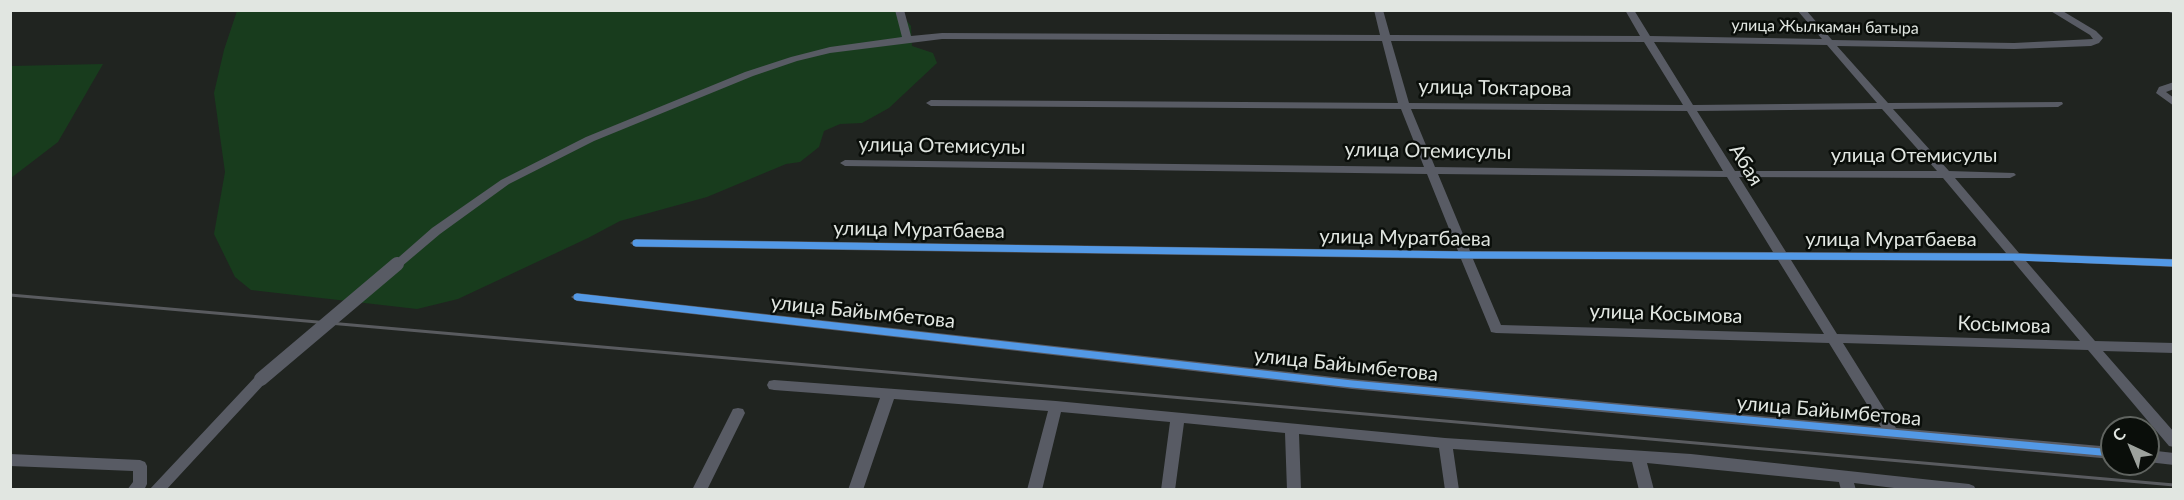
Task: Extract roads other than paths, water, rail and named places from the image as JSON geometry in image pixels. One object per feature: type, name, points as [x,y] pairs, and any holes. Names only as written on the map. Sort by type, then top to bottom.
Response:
[{"type":"street","points":[[899,10],[906,39]]},
{"type":"street","points":[[1378,10],[1404,105],[1466,255]]},
{"type":"street","name":"Абая","points":[[1629,10],[1892,433]]},
{"type":"street","points":[[1801,10],[1945,174],[2174,442]]},
{"type":"street","name":"улица Жылкаман батыра","points":[[156,489],[261,379],[445,224],[505,182],[590,139],[749,74],[794,59],[830,50],[942,36],[1646,39],[2065,45],[2091,44],[2096,41],[2098,38],[2092,33],[2053,10]]},
{"type":"street","points":[[2174,85],[2163,89],[2161,93],[2174,103]]},
{"type":"street","name":"улица Токтарова","points":[[931,103],[1689,108],[2058,104]]},
{"type":"street","name":"улица Отемисулы","points":[[845,163],[1730,174],[2010,174]]},
{"type":"street","name":"улица Муратбаева","points":[[636,243],[1466,255],[2015,256],[2174,263]]},
{"type":"street","name":"улица Косымова","points":[[1466,255],[1496,328],[1834,339]]},
{"type":"street","name":"улица Байымбетова","points":[[577,297],[1352,384],[2100,452]]},
{"type":"street","name":"Косымова","points":[[1834,339],[2094,348],[2174,348]]},
{"type":"street","points":[[774,385],[1056,406],[1445,443],[1638,456],[1969,489]]},
{"type":"street","points":[[855,489],[889,393]]},
{"type":"street","points":[[1034,489],[1056,406]]},
{"type":"street","points":[[699,489],[738,413]]},
{"type":"street","points":[[1168,489],[1178,417]]},
{"type":"street","points":[[1292,428],[1294,489]]},
{"type":"street","points":[[1445,443],[1452,489]]},
{"type":"street","points":[[1638,456],[1647,489]]},
{"type":"street","points":[[10,460],[140,466],[140,484],[134,489]]},
{"type":"street","points":[[1844,475],[1849,489]]},
{"type":"railway","points":[[10,295],[2174,485]]}]
